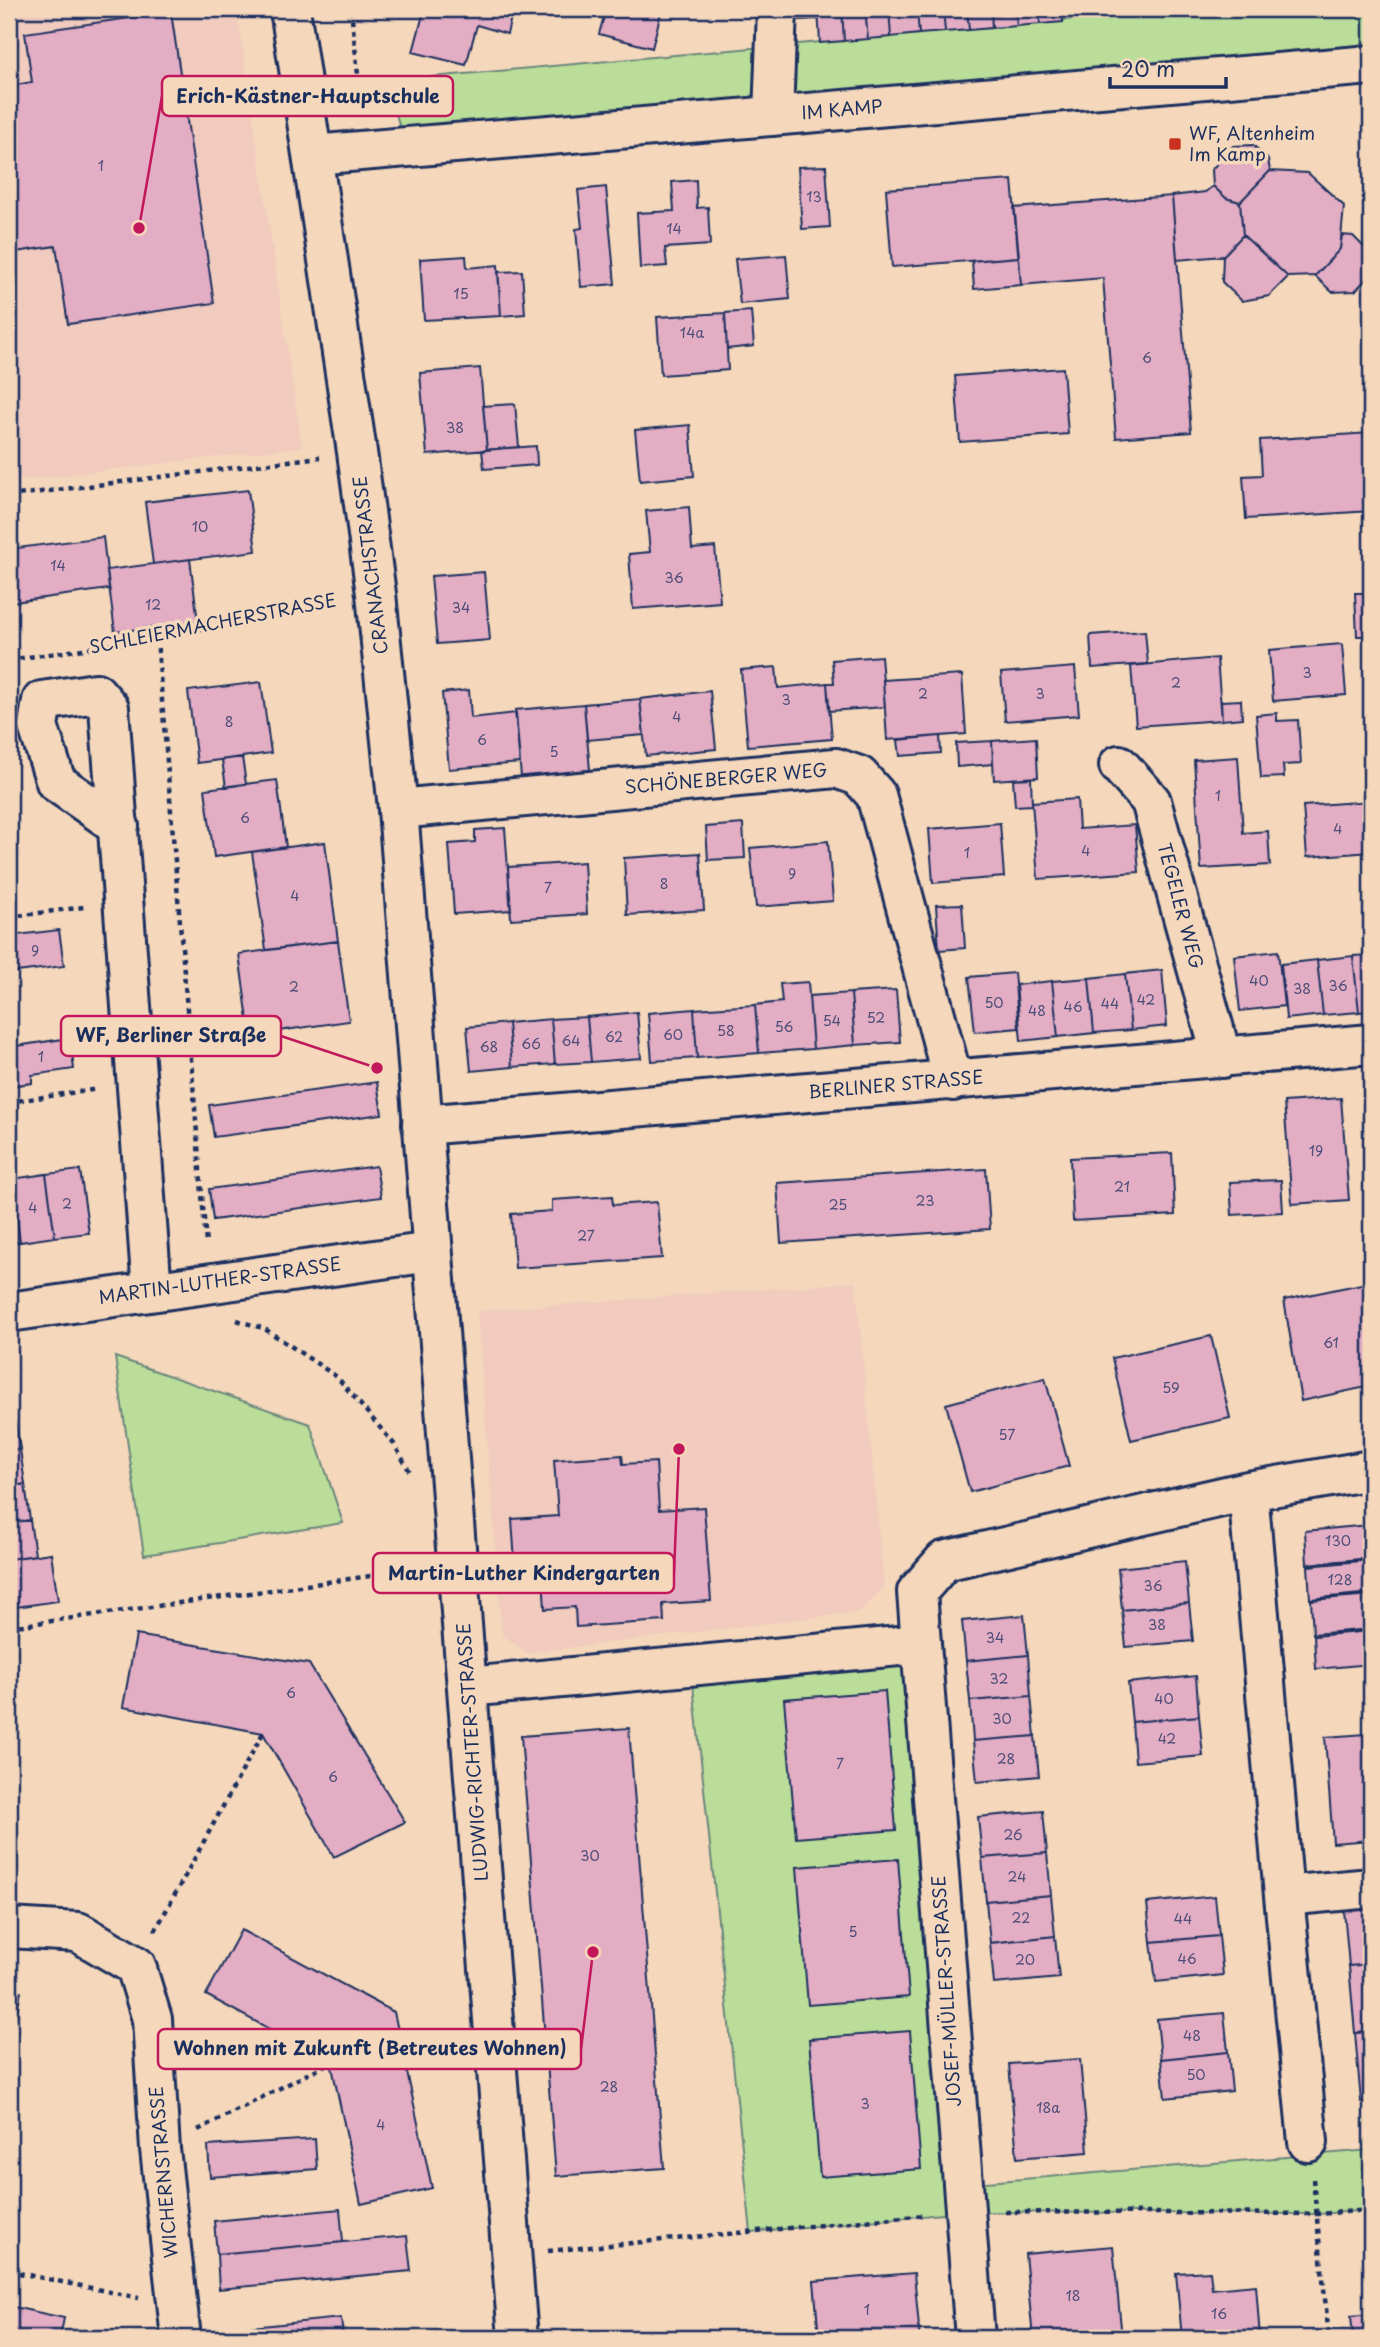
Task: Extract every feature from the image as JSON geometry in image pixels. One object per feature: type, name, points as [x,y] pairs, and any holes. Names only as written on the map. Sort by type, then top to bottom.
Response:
[{"type":"street","name":"CRANACHSTRASSE","points":[[289,9],[313,155],[376,594],[398,809],[422,1125]]},
{"type":"street","points":[[773,116],[777,9]]},
{"type":"street","name":"IM KAMP","points":[[313,155],[1371,65]]},
{"type":"street","name":"TEGELER WEG","points":[[1119,765],[1151,801],[1222,1058]]},
{"type":"street","name":"SCHÖNEBERGER WEG","points":[[398,809],[836,768],[859,776],[876,795],[953,1080]]},
{"type":"street","points":[[119,826],[152,1291]]},
{"type":"street","name":"BERLINER STRASSE","points":[[422,1125],[1371,1044]]},
{"type":"street","name":"LUDWIG-RICHTER-STRASSE","points":[[422,1125],[518,2338]]},
{"type":"street","name":"MARTIN-LUTHER-STRASSE","points":[[9,1312],[431,1252]]},
{"type":"street","name":"JOSEF-MÜLLER-STRASSE","points":[[975,2338],[917,1592],[944,1561],[1248,1491],[1371,1469]]},
{"type":"street","points":[[1248,1491],[1308,2142]]},
{"type":"street","points":[[468,1687],[920,1644]]},
{"type":"street","points":[[1284,1896],[1371,1888]]},
{"type":"street","points":[[9,1928],[78,1933],[136,1966]]},
{"type":"street","name":"WICHERNSTRASSE","points":[[136,1966],[152,2019],[160,2149],[179,2322]]},
{"type":"path","points":[[351,9],[366,151]]},
{"type":"path","points":[[9,38],[15,85]]},
{"type":"path","points":[[9,496],[357,452]]},
{"type":"path","name":"SCHLEIERMACHERSTRASSE","points":[[9,660],[157,638],[309,605],[376,594]]},
{"type":"path","points":[[157,638],[209,1283]]},
{"type":"path","points":[[9,917],[124,902]]},
{"type":"path","points":[[9,1102],[137,1083]]},
{"type":"path","points":[[227,1317],[265,1329],[337,1377],[394,1444],[414,1479]]},
{"type":"path","points":[[9,1628],[458,1563]]},
{"type":"path","points":[[136,1966],[263,1733]]},
{"type":"path","points":[[160,2149],[331,2062]]},
{"type":"path","points":[[1318,2214],[1329,2338]]},
{"type":"path","points":[[9,2271],[179,2322]]},
{"type":"shaded area","points":[[9,9],[237,9],[302,447],[9,482]]},
{"type":"shaded area","points":[[856,1282],[884,1587],[860,1612],[527,1653],[502,1635],[477,1311]]},
{"type":"green space","points":[[1185,9],[1371,9],[1371,65],[406,150],[387,81]]},
{"type":"green space","points":[[115,1357],[310,1424],[343,1523],[144,1555]]},
{"type":"green space","points":[[920,1644],[962,2184],[1371,2150],[1371,2210],[1318,2214],[964,2212],[751,2232],[691,1666]]},
{"type":"building","points":[[414,9],[513,9],[507,34],[477,25],[466,65],[413,52],[424,11]]},
{"type":"building","points":[[606,9],[662,9],[652,48],[599,34]]},
{"type":"building","points":[[798,9],[818,9],[818,19],[800,20]]},
{"type":"building","points":[[818,9],[842,9],[844,41],[820,43]]},
{"type":"building","points":[[842,9],[865,9],[868,39],[844,41]]},
{"type":"building","points":[[865,9],[889,9],[891,37],[868,39]]},
{"type":"building","points":[[889,9],[917,9],[919,34],[891,37]]},
{"type":"building","points":[[917,9],[943,9],[945,32],[919,34]]},
{"type":"building","points":[[943,9],[967,9],[969,30],[945,32]]},
{"type":"building","points":[[967,9],[991,9],[992,28],[969,30]]},
{"type":"building","points":[[991,9],[1015,9],[1017,26],[992,28]]},
{"type":"building","points":[[1015,9],[1039,9],[1040,24],[1017,26]]},
{"type":"building","points":[[1039,9],[1062,9],[1063,22],[1040,24]]},
{"type":"building","points":[[171,12],[214,303],[68,324],[56,246],[9,253],[9,86],[32,82],[25,33]]},
{"type":"building","points":[[1253,145],[1268,159],[1270,171],[1240,202],[1226,198],[1213,186],[1212,169],[1233,146]]},
{"type":"building","points":[[826,166],[830,227],[802,229],[798,167]]},
{"type":"building","points":[[1270,171],[1308,173],[1344,206],[1340,249],[1315,276],[1288,277],[1243,235],[1240,202]]},
{"type":"building","points":[[696,180],[697,208],[708,207],[710,245],[665,248],[667,266],[640,268],[637,213],[674,211],[672,182]]},
{"type":"building","points":[[1012,180],[1019,257],[892,267],[886,189]]},
{"type":"building","points":[[1213,186],[1226,198],[1240,202],[1243,235],[1223,256],[1177,260],[1172,196],[1205,192]]},
{"type":"building","points":[[606,187],[615,284],[581,287],[576,229],[582,228],[578,190]]},
{"type":"building","points":[[1172,196],[1191,432],[1116,438],[1103,278],[1021,285],[1014,208]]},
{"type":"building","points":[[1243,235],[1288,277],[1269,296],[1242,301],[1222,282],[1223,256]]},
{"type":"building","points":[[1342,235],[1353,236],[1371,254],[1370,275],[1355,291],[1332,292],[1315,276],[1340,249]]},
{"type":"building","points":[[786,255],[790,299],[740,304],[735,259]]},
{"type":"building","points":[[466,256],[467,268],[498,265],[501,316],[424,320],[420,259]]},
{"type":"building","points":[[1019,257],[1021,285],[974,289],[972,261]]},
{"type":"building","points":[[522,271],[525,314],[501,316],[498,272]]},
{"type":"building","points":[[751,311],[754,346],[727,349],[725,313]]},
{"type":"building","points":[[725,313],[728,370],[661,375],[657,317]]},
{"type":"building","points":[[480,368],[487,450],[427,455],[420,373]]},
{"type":"building","points":[[1063,368],[1068,434],[960,442],[955,376]]},
{"type":"building","points":[[515,404],[519,447],[487,450],[483,406]]},
{"type":"building","points":[[690,425],[694,476],[640,481],[635,430]]},
{"type":"building","points":[[1371,433],[1371,511],[1246,519],[1243,476],[1262,475],[1260,440]]},
{"type":"building","points":[[536,446],[537,465],[484,469],[482,450]]},
{"type":"building","points":[[248,490],[256,551],[153,564],[145,502]]},
{"type":"building","points":[[689,507],[692,549],[715,547],[720,602],[633,609],[629,554],[650,552],[646,511]]},
{"type":"building","points":[[103,537],[109,589],[14,602],[9,549]]},
{"type":"building","points":[[190,559],[198,622],[115,632],[107,570]]},
{"type":"building","points":[[484,572],[490,640],[437,644],[431,576]]},
{"type":"building","points":[[1355,593],[1371,593],[1371,636],[1357,636]]},
{"type":"building","points":[[1145,631],[1148,664],[1092,668],[1090,635]]},
{"type":"building","points":[[1342,644],[1346,695],[1273,701],[1269,650]]},
{"type":"building","points":[[881,656],[885,707],[829,711],[827,683],[834,683],[832,660]]},
{"type":"building","points":[[1217,658],[1222,720],[1136,726],[1131,666]]},
{"type":"building","points":[[776,667],[778,688],[827,683],[832,739],[748,746],[741,670]]},
{"type":"building","points":[[1075,667],[1079,715],[1005,721],[1001,673]]},
{"type":"building","points":[[962,675],[966,734],[887,740],[883,680]]},
{"type":"building","points":[[261,682],[271,753],[197,763],[188,691]]},
{"type":"building","points":[[469,690],[471,718],[516,713],[520,763],[449,769],[442,693]]},
{"type":"building","points":[[710,691],[716,749],[646,756],[640,699]]},
{"type":"building","points":[[640,699],[644,735],[587,740],[584,704]]},
{"type":"building","points":[[1241,700],[1242,718],[1222,720],[1221,701]]},
{"type":"building","points":[[584,704],[590,770],[521,777],[515,710]]},
{"type":"building","points":[[1277,713],[1277,721],[1298,720],[1301,764],[1283,765],[1284,777],[1261,778],[1256,715]]},
{"type":"building","points":[[940,736],[941,753],[900,756],[898,740]]},
{"type":"building","points":[[1036,738],[1038,777],[994,780],[992,741]]},
{"type":"building","points":[[992,741],[993,764],[957,767],[956,743]]},
{"type":"building","points":[[242,757],[246,784],[226,787],[222,760]]},
{"type":"building","points":[[1238,757],[1243,833],[1268,831],[1270,865],[1201,869],[1194,760]]},
{"type":"building","points":[[1031,778],[1032,805],[1015,806],[1013,779]]},
{"type":"building","points":[[277,780],[286,847],[214,857],[205,789]]},
{"type":"building","points":[[1077,799],[1079,829],[1135,825],[1139,872],[1038,879],[1032,802]]},
{"type":"building","points":[[1371,801],[1371,852],[1307,857],[1303,806]]},
{"type":"building","points":[[1000,823],[1004,877],[933,883],[929,829]]},
{"type":"building","points":[[743,824],[745,858],[708,860],[706,827]]},
{"type":"building","points":[[505,828],[511,910],[454,914],[449,844],[475,842],[475,830]]},
{"type":"building","points":[[828,841],[833,901],[756,907],[750,848]]},
{"type":"building","points":[[325,842],[338,941],[266,950],[252,852]]},
{"type":"building","points":[[700,853],[704,910],[627,915],[624,858]]},
{"type":"building","points":[[584,862],[587,914],[511,919],[508,867]]},
{"type":"building","points":[[962,904],[965,948],[939,950],[936,905]]},
{"type":"building","points":[[59,930],[64,966],[9,973],[9,936]]},
{"type":"building","points":[[338,941],[349,1021],[250,1035],[239,954]]},
{"type":"building","points":[[1278,951],[1284,1006],[1240,1011],[1234,956]]},
{"type":"building","points":[[1371,955],[1371,1011],[1359,1012],[1353,956]]},
{"type":"building","points":[[1353,956],[1359,1012],[1323,1015],[1317,960]]},
{"type":"building","points":[[1317,960],[1323,1015],[1286,1019],[1281,964]]},
{"type":"building","points":[[1162,970],[1167,1026],[1131,1030],[1125,974]]},
{"type":"building","points":[[1014,973],[1019,1028],[975,1032],[969,977]]},
{"type":"building","points":[[1125,974],[1131,1030],[1094,1033],[1089,978]]},
{"type":"building","points":[[1089,978],[1094,1033],[1058,1037],[1052,981]]},
{"type":"building","points":[[1052,981],[1058,1037],[1021,1041],[1016,985]]},
{"type":"building","points":[[808,982],[813,1049],[759,1053],[755,1005],[782,1002],[780,984]]},
{"type":"building","points":[[896,990],[900,1042],[855,1045],[851,993]]},
{"type":"building","points":[[851,993],[855,1045],[813,1049],[809,996]]},
{"type":"building","points":[[755,1005],[759,1053],[697,1058],[694,1009]]},
{"type":"building","points":[[9,1009],[16,1046],[70,1038],[74,1069],[32,1075],[32,1083],[9,1086]]},
{"type":"building","points":[[694,1009],[697,1058],[652,1061],[648,1013]]},
{"type":"building","points":[[637,1012],[641,1058],[591,1062],[587,1017]]},
{"type":"building","points":[[587,1017],[591,1062],[555,1064],[551,1019]]},
{"type":"building","points":[[551,1019],[555,1064],[512,1067],[508,1023]]},
{"type":"building","points":[[508,1023],[512,1067],[471,1071],[467,1027]]},
{"type":"building","points":[[377,1082],[382,1114],[214,1137],[209,1105]]},
{"type":"building","points":[[1341,1098],[1349,1200],[1292,1204],[1284,1102]]},
{"type":"building","points":[[1172,1153],[1175,1215],[1073,1221],[1070,1158]]},
{"type":"building","points":[[376,1166],[381,1197],[213,1220],[209,1189]]},
{"type":"building","points":[[986,1169],[990,1229],[781,1243],[777,1183]]},
{"type":"building","points":[[80,1170],[89,1233],[55,1237],[46,1174]]},
{"type":"building","points":[[46,1174],[55,1237],[20,1242],[12,1179]]},
{"type":"building","points":[[9,1179],[12,1179],[20,1242],[9,1243]]},
{"type":"building","points":[[1281,1180],[1283,1212],[1232,1215],[1230,1182]]},
{"type":"building","points":[[612,1196],[613,1205],[657,1202],[662,1258],[515,1268],[511,1214],[552,1211],[552,1200]]},
{"type":"building","points":[[1371,1282],[1371,1386],[1301,1401],[1284,1300]]},
{"type":"building","points":[[1211,1336],[1230,1418],[1131,1440],[1112,1358]]},
{"type":"building","points":[[1045,1378],[1069,1466],[970,1492],[946,1404]]},
{"type":"building","points":[[14,1413],[20,1449],[9,1451],[9,1414]]},
{"type":"building","points":[[20,1449],[25,1484],[9,1487],[9,1451]]},
{"type":"building","points":[[622,1455],[623,1464],[656,1462],[659,1510],[704,1507],[711,1601],[663,1604],[664,1621],[576,1627],[575,1607],[545,1609],[543,1576],[516,1577],[512,1519],[558,1516],[554,1460]]},
{"type":"building","points":[[25,1484],[30,1520],[9,1523],[9,1487]]},
{"type":"building","points":[[30,1520],[35,1555],[9,1559],[9,1523]]},
{"type":"building","points":[[1369,1525],[1371,1558],[1307,1564],[1305,1531]]},
{"type":"building","points":[[51,1553],[58,1601],[9,1608],[9,1559]]},
{"type":"building","points":[[1371,1560],[1371,1593],[1310,1599],[1308,1566]]},
{"type":"building","points":[[1185,1561],[1189,1603],[1122,1610],[1118,1568]]},
{"type":"building","points":[[1371,1595],[1371,1629],[1313,1634],[1311,1600]]},
{"type":"building","points":[[1189,1603],[1193,1641],[1126,1647],[1122,1610]]},
{"type":"building","points":[[1024,1615],[1028,1655],[966,1661],[962,1621]]},
{"type":"building","points":[[1371,1631],[1371,1664],[1316,1669],[1314,1636]]},
{"type":"building","points":[[136,1635],[309,1664],[405,1822],[334,1857],[263,1733],[123,1707]]},
{"type":"building","points":[[1028,1655],[1031,1696],[970,1701],[966,1661]]},
{"type":"building","points":[[1196,1676],[1199,1716],[1132,1722],[1128,1683]]},
{"type":"building","points":[[885,1691],[896,1830],[796,1838],[784,1699]]},
{"type":"building","points":[[1031,1696],[1035,1736],[973,1741],[970,1701]]},
{"type":"building","points":[[1199,1716],[1203,1756],[1135,1762],[1132,1722]]},
{"type":"building","points":[[629,1728],[664,2168],[556,2176],[521,1736]]},
{"type":"building","points":[[1366,1734],[1368,1770],[1371,1769],[1371,1840],[1333,1843],[1325,1737]]},
{"type":"building","points":[[1035,1736],[1039,1776],[977,1782],[973,1741]]},
{"type":"building","points":[[1043,1811],[1047,1853],[982,1858],[978,1817]]},
{"type":"building","points":[[1047,1853],[1051,1895],[986,1901],[982,1858]]},
{"type":"building","points":[[898,1859],[909,1997],[808,2005],[797,1867]]},
{"type":"building","points":[[1051,1895],[1055,1936],[990,1943],[986,1901]]},
{"type":"building","points":[[1215,1896],[1219,1936],[1151,1942],[1147,1903]]},
{"type":"building","points":[[1371,1896],[1371,1964],[1349,1966],[1343,1899]]},
{"type":"building","points":[[241,1930],[394,2012],[432,2188],[361,2204],[331,2062],[206,1995]]},
{"type":"building","points":[[1055,1936],[1059,1978],[994,1984],[990,1943]]},
{"type":"building","points":[[1219,1936],[1223,1975],[1156,1982],[1151,1942]]},
{"type":"building","points":[[1371,1964],[1371,2032],[1355,2033],[1349,1966]]},
{"type":"building","points":[[9,1989],[21,1992],[12,2033],[9,2032]]},
{"type":"building","points":[[1224,2013],[1228,2052],[1161,2059],[1157,2019]]},
{"type":"building","points":[[910,2031],[921,2169],[820,2177],[809,2039]]},
{"type":"building","points":[[1371,2032],[1371,2101],[1361,2102],[1355,2033]]},
{"type":"building","points":[[1228,2052],[1232,2091],[1165,2098],[1161,2059]]},
{"type":"building","points":[[1080,2059],[1088,2152],[1017,2158],[1009,2064]]},
{"type":"building","points":[[315,2139],[317,2169],[210,2177],[208,2146]]},
{"type":"building","points":[[340,2209],[343,2242],[217,2254],[214,2221]]},
{"type":"building","points":[[407,2236],[411,2271],[219,2289],[217,2254]]},
{"type":"building","points":[[1113,2246],[1122,2338],[1033,2338],[1025,2254]]},
{"type":"building","points":[[1210,2271],[1212,2289],[1256,2285],[1260,2338],[1182,2338],[1176,2273]]},
{"type":"building","points":[[914,2273],[920,2338],[819,2338],[814,2281]]},
{"type":"building","points":[[9,2306],[64,2318],[60,2338],[9,2338]]},
{"type":"building","points":[[1371,2314],[1371,2338],[1353,2338],[1351,2316]]},
{"type":"building","points":[[341,2318],[343,2338],[222,2338],[221,2330]]},
{"type":"place","name":"WF, Altenheim Im Kamp","points":[[1175,144]]},
{"type":"place","name":"Erich-Kästner-Hauptschule","points":[[139,228]]},
{"type":"place","name":"WF, Berliner Straße","points":[[377,1068]]},
{"type":"place","name":"Martin-Luther Kindergarten","points":[[679,1449]]},
{"type":"place","name":"Wohnen mit Zukunft (Betreutes Wohnen)","points":[[593,1952]]}]
